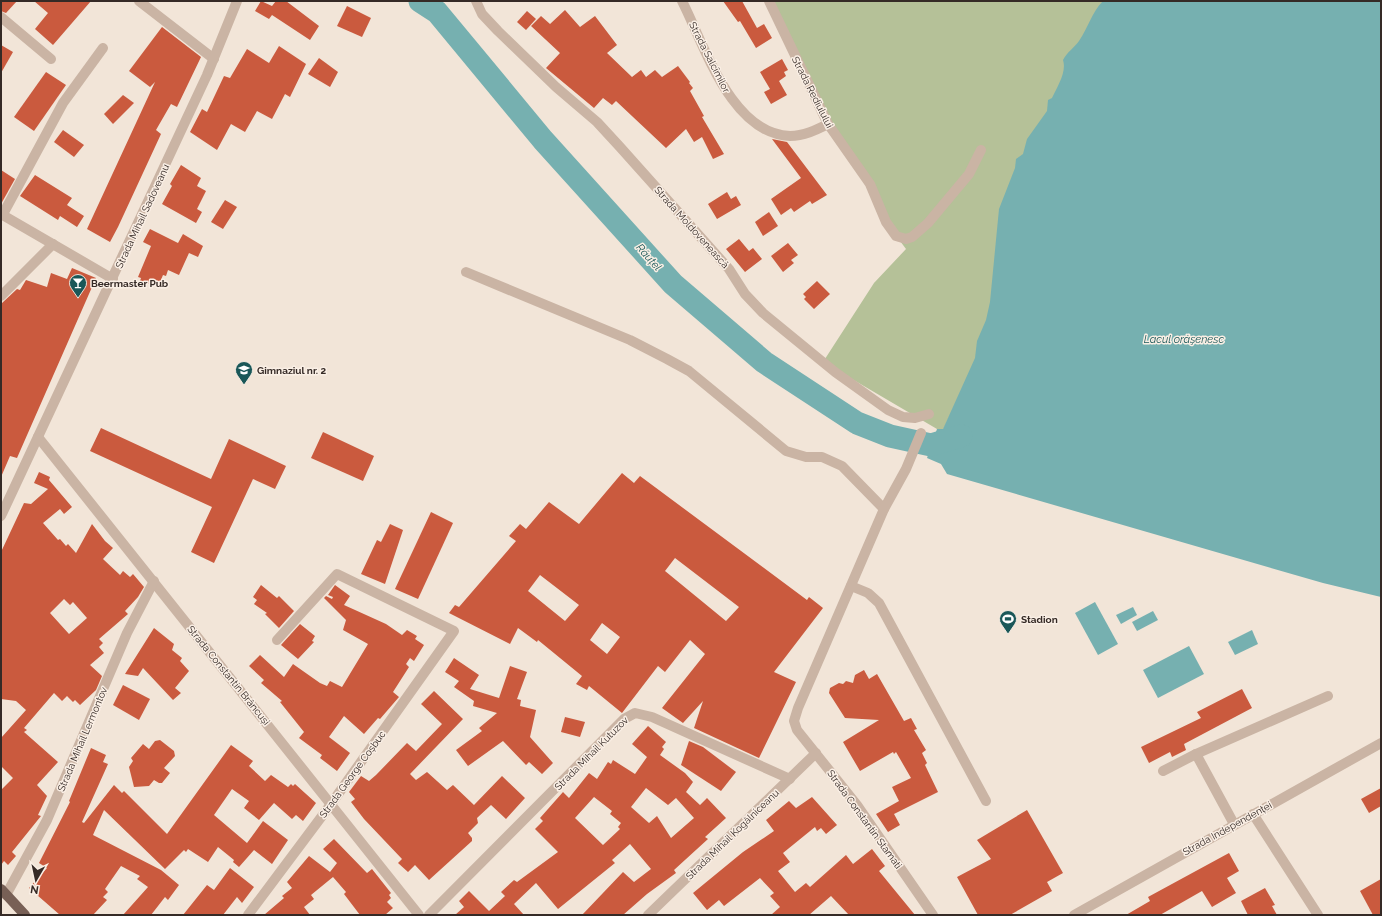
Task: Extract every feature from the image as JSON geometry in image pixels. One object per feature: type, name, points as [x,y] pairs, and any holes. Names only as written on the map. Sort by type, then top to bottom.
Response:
[{"type":"main road","points":[[4,892],[26,915]]},
{"type":"street","points":[[139,1],[214,59]]},
{"type":"street","name":"Strada Mihail Sadoveanu","points":[[1,516],[113,279],[214,59],[237,1]]},
{"type":"street","name":"Strada Moldovenească","points":[[476,1],[482,14],[498,31],[556,87],[597,122],[730,269],[745,294],[764,312],[835,372],[888,410],[903,417],[915,418],[929,414]]},
{"type":"street","name":"Strada Salcîmilor","points":[[682,1],[725,90],[738,108],[754,122],[770,132],[790,136],[812,132],[828,124]]},
{"type":"street","name":"Strada Rediulului","points":[[769,1],[828,124],[870,184],[886,222],[896,236],[906,239],[912,237],[928,224],[969,174],[981,150]]},
{"type":"street","points":[[1,17],[51,59]]},
{"type":"street","points":[[103,48],[63,103],[2,214],[113,279]]},
{"type":"street","points":[[1,296],[53,244]]},
{"type":"street","points":[[466,272],[630,340],[689,371],[786,451],[806,457],[822,457],[842,466],[884,509]]},
{"type":"street","points":[[921,433],[911,457],[884,509],[851,586],[868,593],[880,603],[986,801]]},
{"type":"street","name":"Strada Constantin Brâncuși","points":[[38,437],[419,915]]},
{"type":"street","name":"Strada George Coșbuc","points":[[248,915],[331,804],[454,630],[337,574],[277,640]]},
{"type":"street","name":"Strada Mihail Lermontov","points":[[4,892],[47,820],[124,638],[154,581]]},
{"type":"street","name":"Strada Constantin Stamati","points":[[851,586],[798,708],[795,718],[795,726],[803,739],[857,805],[933,915]]},
{"type":"street","points":[[1163,771],[1196,754],[1328,696]]},
{"type":"street","name":"Strada Mihail Kutuzov","points":[[428,915],[624,719],[635,712],[652,717],[790,778]]},
{"type":"street","name":"Strada Independenței","points":[[1074,915],[1381,743]]},
{"type":"street","name":"Strada Mihail Kogălniceanu","points":[[648,915],[816,753]]},
{"type":"street","points":[[1196,754],[1234,824]]},
{"type":"street","points":[[1252,814],[1318,915]]},
{"type":"green space","points":[[769,1],[1110,1],[995,318],[943,430],[937,429],[823,362],[874,283],[906,249],[886,222],[873,195],[828,124]]},
{"type":"water","name":"Lacul orăşenesc","points":[[1103,1],[1381,1],[1381,597],[1323,583],[947,474],[941,464],[927,458],[937,429],[943,429],[975,358],[977,341],[986,320],[990,302],[999,209],[1015,168],[1016,159],[1023,154],[1027,139],[1047,111],[1048,100],[1052,98],[1063,74],[1063,60],[1079,41],[1099,5]]},
{"type":"water","points":[[1095,602],[1118,644],[1098,655],[1075,613]]},
{"type":"water","points":[[1133,607],[1137,615],[1121,624],[1116,615]]},
{"type":"water","points":[[1153,611],[1158,620],[1137,631],[1132,622]]},
{"type":"water","points":[[1252,630],[1258,644],[1235,655],[1228,642]]},
{"type":"water","points":[[1189,646],[1204,674],[1158,698],[1143,670]]},
{"type":"building","points":[[1,1],[17,1],[6,13],[1,11]]},
{"type":"building","points":[[34,1],[91,1],[53,45],[35,29],[48,13]]},
{"type":"building","points":[[261,1],[272,6],[276,1],[286,1],[319,26],[310,40],[272,15],[269,19],[255,11]]},
{"type":"building","points":[[723,1],[742,1],[757,28],[764,24],[772,38],[756,48],[740,21],[738,22]]},
{"type":"building","points":[[347,6],[371,18],[362,37],[337,26]]},
{"type":"building","points":[[565,10],[580,27],[595,16],[617,45],[607,53],[632,77],[641,70],[646,77],[655,70],[662,77],[678,66],[690,82],[689,83],[693,88],[690,91],[704,116],[702,117],[724,154],[713,159],[702,137],[694,142],[686,129],[666,148],[616,101],[612,105],[603,98],[594,108],[546,68],[560,53],[531,26],[541,16],[550,24]]},
{"type":"building","points":[[527,11],[536,19],[526,30],[517,22]]},
{"type":"building","points":[[162,27],[201,57],[177,107],[171,104],[156,130],[161,134],[110,242],[87,229],[155,82],[150,87],[129,71]]},
{"type":"building","points":[[1,45],[13,52],[1,73]]},
{"type":"building","points":[[279,46],[306,64],[290,97],[285,94],[272,119],[257,111],[245,132],[231,124],[217,150],[190,132],[202,109],[207,112],[224,76],[230,78],[247,49],[269,63]]},
{"type":"building","points":[[319,58],[338,72],[330,87],[308,74]]},
{"type":"building","points":[[782,59],[788,70],[784,72],[786,76],[779,81],[787,95],[771,104],[764,92],[770,89],[760,72]]},
{"type":"building","points":[[46,72],[66,85],[34,131],[14,117]]},
{"type":"building","points":[[123,95],[134,103],[113,124],[104,114]]},
{"type":"building","points":[[63,130],[84,145],[74,157],[54,142]]},
{"type":"building","points":[[772,139],[787,142],[827,195],[812,204],[810,201],[794,212],[791,208],[781,215],[771,199],[801,178]]},
{"type":"building","points":[[181,165],[201,178],[197,186],[206,191],[197,209],[202,212],[196,223],[162,204],[172,186],[170,184]]},
{"type":"building","points":[[1,170],[15,179],[1,204]]},
{"type":"building","points":[[35,175],[72,198],[67,205],[84,216],[77,227],[60,216],[58,220],[20,196]]},
{"type":"building","points":[[727,192],[731,199],[736,196],[741,205],[717,219],[708,204]]},
{"type":"building","points":[[225,200],[237,207],[223,229],[211,222]]},
{"type":"building","points":[[769,212],[778,226],[763,236],[755,222]]},
{"type":"building","points":[[150,229],[178,243],[183,234],[203,246],[198,257],[189,253],[179,275],[168,270],[166,276],[163,275],[158,287],[140,281],[141,278],[138,277],[151,246],[143,242]]},
{"type":"building","points":[[739,239],[749,251],[753,248],[762,259],[745,272],[726,249]]},
{"type":"building","points":[[788,243],[798,255],[791,260],[794,263],[783,272],[771,256]]},
{"type":"building","points":[[72,268],[96,278],[17,458],[10,456],[1,477],[1,304],[17,289],[20,290],[26,280],[47,287],[51,273],[67,279]]},
{"type":"building","points":[[817,281],[830,294],[814,309],[804,299],[806,297],[803,294]]},
{"type":"building","points":[[101,428],[211,479],[229,439],[286,466],[275,489],[253,479],[214,563],[191,552],[212,507],[90,451]]},
{"type":"building","points":[[323,432],[374,456],[363,481],[311,458]]},
{"type":"building","points":[[39,472],[50,477],[49,480],[72,507],[64,514],[60,509],[43,523],[58,540],[60,539],[66,546],[68,544],[76,553],[92,524],[105,541],[113,548],[103,559],[120,575],[123,571],[130,577],[133,574],[144,587],[138,597],[125,611],[128,614],[99,639],[103,643],[99,647],[104,653],[90,665],[102,676],[96,690],[80,705],[75,700],[73,702],[67,696],[62,701],[54,693],[24,728],[27,730],[24,732],[58,762],[37,785],[47,796],[38,815],[41,816],[12,852],[16,856],[8,865],[4,861],[1,865],[1,790],[13,778],[1,766],[1,738],[26,710],[16,701],[1,699],[1,552],[24,503],[31,504],[48,489],[34,483]],"holes":[[[64,599],[70,605],[73,602],[87,618],[69,634],[50,613]]]},
{"type":"building","points":[[622,473],[634,483],[640,476],[807,600],[809,597],[823,608],[774,672],[796,682],[759,758],[694,728],[703,701],[683,723],[662,708],[705,654],[690,640],[665,672],[658,666],[622,713],[589,686],[587,690],[576,684],[582,676],[538,640],[537,642],[518,628],[510,644],[449,613],[455,605],[459,607],[516,541],[509,536],[520,524],[526,529],[549,502],[579,524]],"holes":[[[675,558],[739,607],[726,621],[665,571]],[[540,575],[579,605],[565,621],[528,591]],[[602,623],[620,637],[607,654],[590,640]]]},
{"type":"building","points":[[431,512],[453,523],[418,599],[395,589]]},
{"type":"building","points":[[390,524],[403,530],[385,584],[361,574],[377,540],[381,542]]},
{"type":"building","points":[[261,585],[277,598],[279,596],[294,611],[279,628],[265,614],[267,613],[254,604],[257,600],[253,597]]},
{"type":"building","points":[[335,585],[350,596],[344,605],[386,624],[402,635],[407,630],[417,636],[415,639],[424,645],[414,661],[410,658],[406,664],[409,667],[393,692],[399,697],[380,719],[378,718],[364,734],[344,716],[329,737],[350,753],[337,771],[320,758],[322,755],[299,738],[304,732],[280,702],[282,701],[261,683],[264,680],[249,666],[260,655],[284,677],[293,664],[320,683],[327,686],[330,681],[342,687],[368,644],[343,630],[346,620],[324,598],[326,596],[332,599],[333,597],[328,595]]},
{"type":"building","points":[[300,624],[315,636],[312,641],[314,642],[298,659],[281,645]]},
{"type":"building","points":[[154,628],[174,644],[172,650],[182,658],[180,661],[189,671],[175,688],[181,693],[173,700],[143,668],[138,676],[125,674]]},
{"type":"building","points":[[454,658],[479,675],[470,689],[499,698],[510,666],[527,672],[517,699],[521,700],[520,706],[536,710],[530,737],[553,763],[542,774],[529,762],[526,765],[503,741],[468,766],[456,750],[482,731],[479,728],[497,713],[473,706],[474,701],[454,687],[459,681],[445,672]]},
{"type":"building","points":[[864,670],[869,679],[877,674],[904,721],[911,718],[917,729],[914,730],[926,750],[922,753],[927,763],[925,765],[938,792],[894,814],[900,825],[888,832],[876,814],[899,801],[892,787],[911,778],[896,752],[894,754],[893,752],[860,771],[843,742],[879,720],[845,718],[829,693],[830,688],[839,683],[843,684],[846,681],[853,683],[855,675]]},
{"type":"building","points":[[123,685],[150,699],[139,720],[113,705]]},
{"type":"building","points":[[1242,689],[1252,708],[1184,744],[1186,750],[1172,757],[1170,752],[1149,763],[1141,747],[1201,718],[1197,712]]},
{"type":"building","points":[[434,691],[463,719],[410,774],[416,780],[427,772],[447,790],[453,785],[474,805],[502,776],[525,798],[506,819],[491,805],[477,818],[478,823],[468,833],[472,838],[472,841],[429,880],[415,865],[408,872],[398,863],[402,859],[364,819],[351,802],[355,799],[349,792],[361,776],[369,781],[407,743],[416,751],[442,724],[421,704]]},
{"type":"building","points":[[565,717],[585,722],[580,737],[561,732]]},
{"type":"building","points":[[648,726],[666,742],[662,747],[664,749],[660,755],[685,773],[693,782],[686,792],[700,805],[707,798],[726,818],[705,837],[708,839],[674,870],[676,873],[647,894],[623,915],[582,915],[623,872],[634,882],[651,869],[630,844],[612,860],[615,863],[558,909],[536,883],[514,904],[524,915],[455,915],[464,907],[459,901],[469,891],[489,911],[505,896],[501,892],[514,880],[517,882],[558,852],[535,829],[543,821],[540,818],[563,792],[569,798],[589,773],[597,779],[608,762],[611,764],[613,760],[635,774],[647,757],[632,744]],"holes":[[[646,788],[668,805],[676,798],[694,818],[671,838],[657,816],[649,823],[631,807]],[[594,797],[612,811],[610,814],[621,823],[618,827],[620,829],[603,845],[575,818]]]},
{"type":"building","points":[[160,740],[174,751],[175,756],[164,768],[170,773],[162,783],[154,780],[149,786],[134,787],[129,767],[133,761],[131,758],[143,744],[149,749],[155,741]]},
{"type":"building","points":[[689,741],[703,747],[736,772],[721,791],[681,765]]},
{"type":"building","points":[[231,745],[253,761],[249,766],[265,781],[271,775],[288,787],[291,784],[293,786],[295,784],[316,803],[303,821],[296,815],[292,819],[274,803],[259,820],[244,808],[249,801],[232,789],[214,815],[247,843],[263,821],[288,840],[272,864],[254,850],[239,867],[233,862],[234,860],[218,847],[208,862],[188,849],[186,852],[184,850],[165,869],[104,810],[93,835],[161,870],[179,885],[168,900],[165,897],[151,915],[123,915],[148,887],[137,879],[140,876],[121,866],[105,889],[108,892],[103,897],[107,900],[93,915],[60,915],[29,888],[47,868],[39,863],[70,802],[69,801],[91,748],[106,755],[103,762],[108,764],[82,822],[84,823],[114,785],[122,793],[124,791],[167,834]]},
{"type":"building","points":[[1381,788],[1381,806],[1369,813],[1361,799]]},
{"type":"building","points":[[812,797],[837,825],[826,834],[821,828],[817,831],[815,827],[783,853],[790,862],[778,871],[795,892],[806,883],[810,887],[846,855],[853,864],[872,849],[885,866],[879,871],[915,915],[849,915],[831,896],[809,915],[771,915],[780,907],[770,896],[774,893],[760,878],[724,906],[719,900],[707,910],[693,893],[743,852],[774,831],[766,820],[789,801],[796,808]]},
{"type":"building","points":[[1027,810],[1063,873],[1047,882],[1052,891],[1010,915],[978,915],[957,877],[991,859],[977,840]]},
{"type":"building","points":[[334,839],[367,873],[372,869],[391,893],[389,895],[391,898],[387,902],[393,908],[385,915],[360,915],[344,894],[346,892],[333,877],[311,895],[314,899],[304,907],[310,915],[264,915],[284,898],[282,896],[292,888],[287,882],[309,856],[330,872],[337,863],[323,849]]},
{"type":"building","points":[[1229,853],[1239,871],[1227,878],[1236,893],[1212,907],[1202,891],[1160,915],[1126,915],[1150,901],[1148,897]]},
{"type":"building","points":[[230,868],[254,887],[242,903],[237,897],[223,915],[183,915],[207,885],[214,890]]},
{"type":"building","points":[[1381,879],[1381,915],[1373,915],[1360,891]]},
{"type":"building","points":[[1265,888],[1275,905],[1272,906],[1277,915],[1248,915],[1241,901]]},
{"type":"waterway","name":"Răuțel","points":[[420,1],[437,12],[543,140],[673,284],[764,362],[857,423],[890,436],[931,445],[961,436]]},
{"type":"place","name":"Beermaster Pub","points":[[78,298]]},
{"type":"place","name":"Gimnaziul nr. 2","points":[[244,385]]},
{"type":"place","name":"Stadion","points":[[1008,634]]}]
